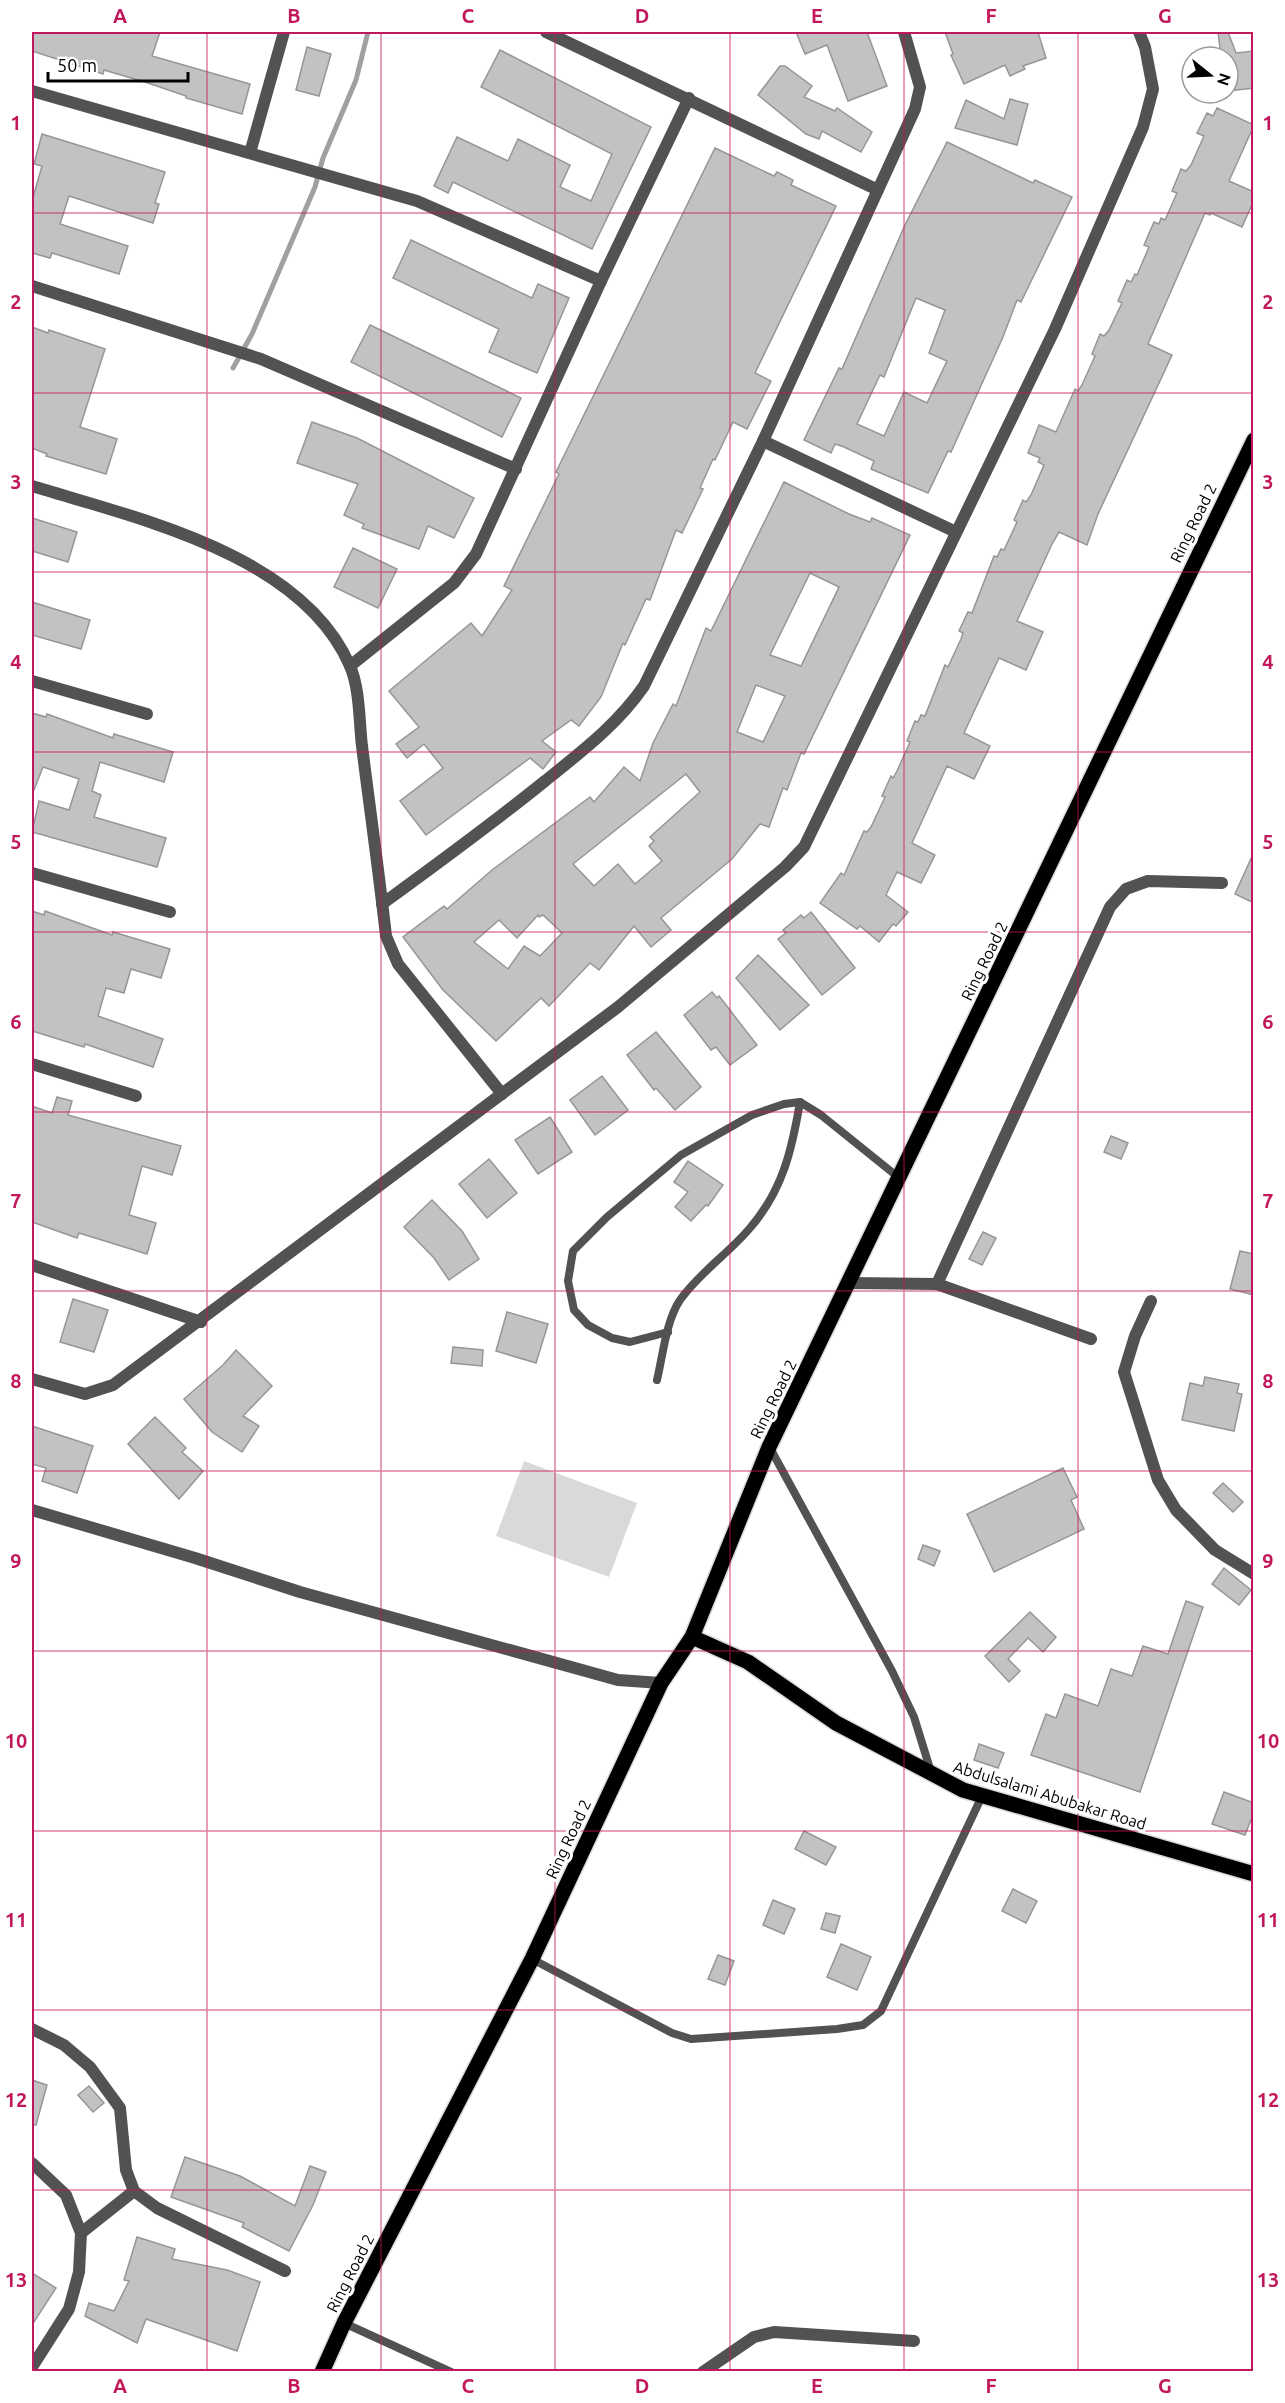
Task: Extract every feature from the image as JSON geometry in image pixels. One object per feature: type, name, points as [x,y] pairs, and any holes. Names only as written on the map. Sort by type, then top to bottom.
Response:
[{"type":"main road","name":"Ring Road 2","points":[[322,2372],[344,2323],[532,1959],[661,1683],[692,1637],[769,1446],[1254,440]]},
{"type":"main road","name":"Abdulsalami Abubakar Road","points":[[692,1637],[748,1662],[836,1723],[932,1776],[982,1796],[1254,1874]]},
{"type":"street","points":[[250,153],[284,32]]},
{"type":"street","points":[[546,32],[690,98],[878,190]]},
{"type":"street","points":[[382,904],[497,819],[606,732],[629,707],[644,686],[763,441],[915,109],[920,87],[904,32]]},
{"type":"street","points":[[32,1379],[85,1394],[113,1385],[201,1322],[618,1007],[785,867],[804,847],[1055,329],[1143,127],[1153,89],[1145,47],[1139,32]]},
{"type":"street","points":[[32,91],[427,204],[601,281]]},
{"type":"street","points":[[350,666],[454,583],[476,554],[601,281],[690,98]]},
{"type":"street","points":[[32,286],[261,359],[516,470]]},
{"type":"street","points":[[763,441],[956,531]]},
{"type":"street","points":[[32,486],[166,527],[262,572],[312,610],[322,622],[350,666],[386,936],[398,964],[502,1094]]},
{"type":"street","points":[[32,681],[147,714]]},
{"type":"street","points":[[32,873],[170,912]]},
{"type":"street","points":[[937,1284],[1110,907],[1126,889],[1148,881],[1222,882]]},
{"type":"street","points":[[32,1064],[136,1096]]},
{"type":"street","points":[[32,1264],[201,1322]]},
{"type":"street","points":[[849,1283],[937,1284],[1091,1340]]},
{"type":"street","points":[[1151,1302],[1135,1336],[1125,1372],[1158,1480],[1176,1510],[1215,1550],[1254,1574]]},
{"type":"street","points":[[32,1510],[300,1592],[618,1680],[661,1683]]},
{"type":"street","points":[[32,2029],[64,2045],[90,2067],[120,2108],[126,2170],[134,2191],[157,2208],[285,2271]]},
{"type":"street","points":[[32,2163],[66,2195],[81,2233],[79,2272],[69,2309],[32,2367]]},
{"type":"street","points":[[81,2233],[134,2191]]},
{"type":"street","points":[[703,2372],[754,2337],[774,2332],[914,2341]]},
{"type":"lane","points":[[668,1332],[630,1342],[612,1338],[588,1325],[574,1310],[568,1281],[573,1251],[607,1217],[681,1155],[752,1115],[784,1104],[800,1102],[821,1115],[898,1177]]},
{"type":"lane","points":[[657,1380],[668,1332],[679,1302],[707,1267],[750,1229],[770,1201],[792,1152],[800,1102]]},
{"type":"lane","points":[[769,1446],[892,1671],[914,1717],[932,1776]]},
{"type":"lane","points":[[532,1959],[672,2033],[691,2038],[837,2029],[863,2025],[880,2011],[982,1796]]},
{"type":"lane","points":[[344,2323],[451,2372]]},
{"type":"shaded area","points":[[524,1461],[637,1503],[609,1577],[496,1536]]},
{"type":"building","points":[[32,32],[160,32],[152,56],[250,84],[242,114],[186,98],[186,96],[148,83],[104,70],[103,74],[32,51]]},
{"type":"building","points":[[796,32],[867,32],[887,86],[848,101],[827,45],[805,54]]},
{"type":"building","points":[[945,32],[1038,32],[1046,58],[1023,66],[1025,69],[1010,76],[1005,65],[964,84],[951,55],[953,54]]},
{"type":"building","points":[[1218,32],[1228,32],[1233,45],[1220,45]]},
{"type":"building","points":[[307,47],[331,54],[319,96],[296,90]]},
{"type":"building","points":[[500,50],[651,127],[592,249],[453,182],[448,193],[434,186],[457,137],[508,161],[518,139],[570,165],[560,187],[591,201],[612,154],[481,87]]},
{"type":"building","points":[[1254,51],[1254,88],[1240,90],[1240,53]]},
{"type":"building","points":[[780,66],[785,66],[812,86],[804,97],[835,111],[837,108],[872,132],[861,152],[822,131],[819,139],[806,134],[758,95]]},
{"type":"building","points":[[1010,99],[1028,104],[1017,145],[955,128],[966,100],[1004,119]]},
{"type":"building","points":[[1217,108],[1254,125],[1229,181],[1254,192],[1254,200],[1242,227],[1211,213],[1210,215],[1205,213],[1148,344],[1172,355],[1098,514],[1087,545],[1059,532],[1052,544],[1017,621],[1043,632],[1026,670],[999,658],[964,733],[990,746],[974,779],[947,766],[912,843],[935,855],[921,883],[897,872],[886,895],[908,912],[896,926],[893,924],[879,942],[860,926],[857,929],[820,903],[841,873],[844,875],[864,831],[867,832],[871,827],[885,797],[882,796],[891,776],[893,778],[910,742],[907,741],[915,721],[918,722],[921,715],[925,716],[945,665],[948,667],[961,639],[963,633],[959,631],[968,612],[972,613],[994,556],[997,557],[1001,549],[1004,550],[1017,522],[1014,520],[1023,500],[1026,502],[1031,495],[1044,465],[1038,462],[1040,458],[1028,453],[1039,425],[1056,432],[1075,389],[1078,391],[1082,385],[1095,356],[1092,354],[1100,334],[1104,336],[1109,330],[1122,303],[1118,301],[1127,280],[1131,282],[1135,274],[1137,275],[1149,247],[1144,245],[1154,222],[1159,224],[1161,218],[1165,220],[1177,193],[1172,191],[1181,169],[1186,171],[1191,165],[1204,136],[1197,133],[1207,113],[1213,116]]},
{"type":"building","points":[[42,134],[165,172],[155,203],[159,204],[153,223],[69,196],[60,224],[128,246],[119,274],[52,253],[50,258],[32,253],[32,201],[42,166],[34,164]]},
{"type":"building","points":[[947,142],[1033,183],[1035,180],[1072,197],[1021,302],[1017,300],[1003,337],[951,452],[948,451],[928,493],[871,469],[874,461],[844,447],[835,444],[831,453],[804,440],[839,368],[842,369],[905,225]],"holes":[[[916,298],[945,310],[929,353],[947,361],[927,403],[904,392],[884,436],[857,424],[880,375],[884,377]]]},
{"type":"building","points":[[715,148],[774,176],[777,172],[793,180],[791,185],[836,206],[755,373],[771,381],[747,429],[733,422],[715,460],[713,459],[700,488],[703,489],[682,533],[676,530],[650,600],[646,599],[625,645],[623,643],[601,697],[579,726],[571,720],[542,741],[556,752],[543,769],[530,758],[426,835],[400,801],[443,768],[424,744],[407,758],[396,744],[419,727],[389,691],[471,623],[482,636],[512,590],[504,586],[559,474],[556,472]]},
{"type":"building","points":[[411,240],[532,298],[538,284],[569,298],[537,373],[489,352],[499,329],[393,278]]},
{"type":"building","points":[[370,325],[521,398],[502,437],[351,362]]},
{"type":"building","points":[[32,327],[48,333],[49,330],[105,349],[80,427],[117,439],[106,474],[46,456],[47,454],[32,448]]},
{"type":"building","points":[[312,422],[357,438],[474,498],[454,538],[428,526],[419,549],[362,528],[364,524],[344,515],[358,484],[297,463]]},
{"type":"building","points":[[784,482],[849,514],[870,522],[872,518],[910,535],[804,754],[801,753],[787,790],[783,788],[769,827],[760,824],[732,859],[661,918],[671,930],[651,947],[634,926],[599,970],[590,963],[549,1006],[541,998],[496,1041],[443,990],[403,937],[444,906],[447,909],[492,870],[590,797],[594,802],[624,767],[640,781],[653,743],[673,704],[676,706],[706,628],[711,631]],"holes":[[[810,573],[839,587],[801,666],[770,655]],[[756,685],[785,696],[763,742],[737,732]],[[686,774],[700,792],[650,837],[654,841],[649,846],[662,861],[635,884],[618,864],[594,886],[573,864]],[[538,915],[539,917],[543,915],[562,933],[540,956],[524,946],[508,969],[474,942],[499,920],[517,938]]]},
{"type":"building","points":[[32,518],[77,532],[68,562],[32,551]]},
{"type":"building","points":[[353,548],[397,569],[378,608],[334,587]]},
{"type":"building","points":[[32,602],[90,620],[81,649],[32,635]]},
{"type":"building","points":[[32,713],[46,717],[47,714],[113,738],[114,734],[173,752],[164,782],[100,762],[92,791],[101,795],[94,817],[166,838],[157,867],[32,832],[39,801],[69,810],[79,779],[43,767],[32,795]]},
{"type":"building","points":[[1254,852],[1254,903],[1235,894]]},
{"type":"building","points":[[32,911],[44,915],[45,911],[112,935],[113,932],[170,949],[161,978],[131,969],[124,993],[106,988],[98,1016],[163,1039],[153,1067],[85,1044],[84,1047],[32,1031]]},
{"type":"building","points":[[811,912],[855,968],[822,995],[778,939],[786,933],[783,930],[801,915],[804,918]]},
{"type":"building","points":[[758,955],[809,1005],[780,1030],[736,978]]},
{"type":"building","points":[[712,992],[717,998],[719,996],[757,1045],[730,1065],[716,1047],[711,1050],[684,1015]]},
{"type":"building","points":[[656,1032],[701,1087],[675,1110],[656,1088],[654,1090],[627,1055]]},
{"type":"building","points":[[602,1076],[628,1110],[595,1135],[570,1100]]},
{"type":"building","points":[[57,1097],[72,1101],[68,1115],[181,1146],[172,1175],[142,1166],[129,1215],[156,1223],[147,1254],[79,1233],[77,1238],[32,1222],[32,1106],[52,1113]]},
{"type":"building","points":[[550,1117],[572,1152],[538,1174],[515,1140]]},
{"type":"building","points":[[1111,1136],[1128,1143],[1121,1159],[1104,1152]]},
{"type":"building","points":[[489,1159],[517,1193],[487,1218],[459,1184]]},
{"type":"building","points":[[688,1161],[723,1185],[708,1206],[706,1205],[691,1221],[675,1207],[688,1192],[674,1182]]},
{"type":"building","points":[[432,1200],[462,1231],[479,1259],[449,1280],[434,1258],[404,1227]]},
{"type":"building","points":[[983,1232],[996,1238],[982,1265],[969,1259]]},
{"type":"building","points":[[1240,1251],[1254,1254],[1254,1295],[1230,1289]]},
{"type":"building","points":[[73,1299],[108,1310],[94,1352],[60,1342]]},
{"type":"building","points":[[507,1312],[548,1324],[536,1363],[496,1351]]},
{"type":"building","points":[[453,1347],[483,1350],[482,1366],[451,1363]]},
{"type":"building","points":[[236,1350],[272,1386],[243,1416],[259,1426],[242,1452],[212,1432],[184,1399],[223,1365]]},
{"type":"building","points":[[1205,1377],[1239,1384],[1237,1393],[1242,1394],[1234,1431],[1182,1420],[1190,1383],[1203,1386]]},
{"type":"building","points":[[155,1417],[186,1448],[182,1452],[203,1471],[179,1499],[128,1444]]},
{"type":"building","points":[[32,1426],[93,1446],[77,1493],[42,1481],[46,1468],[32,1464]]},
{"type":"building","points":[[1063,1468],[1077,1497],[1071,1500],[1084,1529],[994,1572],[967,1514]]},
{"type":"building","points":[[1223,1483],[1243,1502],[1233,1512],[1213,1493]]},
{"type":"building","points":[[923,1545],[940,1551],[934,1566],[918,1559]]},
{"type":"building","points":[[1224,1568],[1251,1590],[1239,1605],[1212,1584]]},
{"type":"building","points":[[1186,1601],[1203,1607],[1140,1792],[1031,1755],[1046,1714],[1056,1718],[1065,1694],[1098,1706],[1111,1669],[1132,1676],[1143,1646],[1168,1654]]},
{"type":"building","points":[[1030,1612],[1056,1637],[1043,1652],[1028,1638],[1008,1659],[1020,1671],[1009,1682],[985,1656]]},
{"type":"building","points":[[979,1744],[1004,1753],[998,1768],[974,1760]]},
{"type":"building","points":[[1224,1792],[1254,1803],[1254,1812],[1245,1835],[1212,1824]]},
{"type":"building","points":[[804,1831],[836,1847],[826,1865],[795,1849]]},
{"type":"building","points":[[1013,1889],[1037,1901],[1026,1923],[1002,1911]]},
{"type":"building","points":[[773,1900],[795,1909],[784,1934],[763,1925]]},
{"type":"building","points":[[826,1913],[840,1916],[835,1933],[821,1929]]},
{"type":"building","points":[[841,1944],[871,1957],[857,1990],[827,1977]]},
{"type":"building","points":[[718,1955],[734,1961],[725,1985],[708,1979]]},
{"type":"building","points":[[32,2080],[47,2085],[36,2125],[32,2125]]},
{"type":"building","points":[[89,2086],[104,2103],[93,2112],[78,2095]]},
{"type":"building","points":[[185,2157],[240,2176],[295,2206],[310,2166],[326,2172],[313,2205],[289,2251],[242,2227],[244,2223],[171,2197]]},
{"type":"building","points":[[137,2237],[175,2249],[172,2259],[227,2270],[260,2282],[237,2351],[146,2319],[137,2343],[85,2316],[89,2303],[114,2311],[129,2281],[124,2280]]},
{"type":"building","points":[[32,2273],[56,2288],[32,2325]]},
{"type":"waterway","points":[[233,368],[252,334],[315,187],[323,158],[356,80],[368,32]]}]
